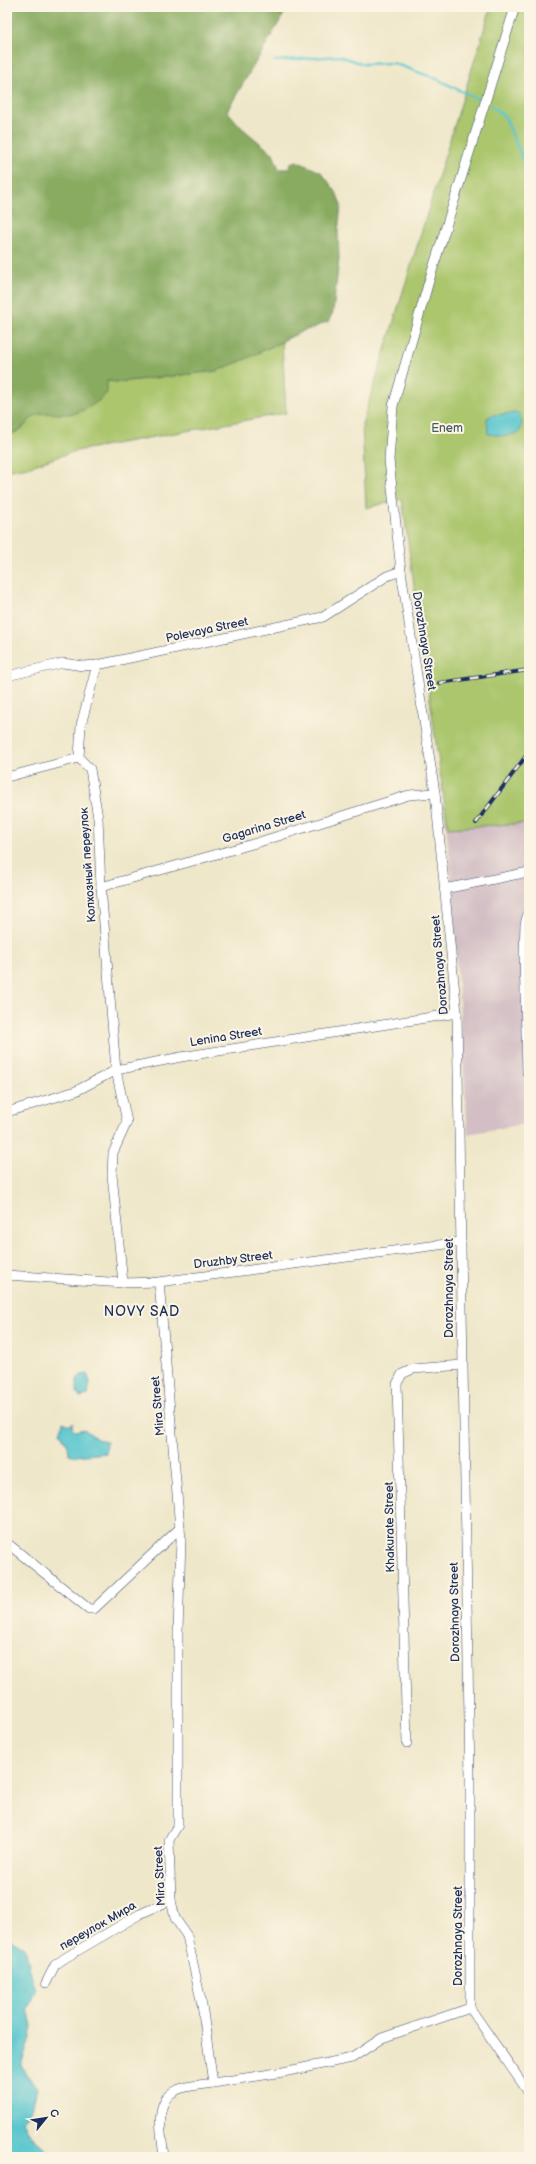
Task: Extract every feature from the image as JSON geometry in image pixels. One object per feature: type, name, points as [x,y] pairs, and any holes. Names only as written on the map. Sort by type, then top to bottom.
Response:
[{"type":"street","name":"Dorozhnaya Street","points":[[470,2008],[470,1778],[457,1013],[435,794],[401,571],[389,460],[393,406],[429,281],[515,7]]},
{"type":"street","name":"Polevaya Street","points":[[7,676],[63,663],[83,666],[97,664],[322,617],[387,576],[401,571]]},
{"type":"street","points":[[7,776],[79,758],[81,725],[97,664]]},
{"type":"street","name":"Колхозный переулок","points":[[79,758],[90,769],[98,818],[101,887],[116,1070]]},
{"type":"street","name":"Gagarina Street","points":[[101,887],[256,843],[409,795],[435,794]]},
{"type":"street","points":[[444,889],[529,872]]},
{"type":"street","points":[[527,1072],[524,952],[525,924],[529,910]]},
{"type":"street","name":"Lenina Street","points":[[7,1112],[76,1091],[116,1070],[181,1057],[457,1013]]},
{"type":"street","points":[[116,1070],[127,1122],[113,1153],[112,1174],[123,1283]]},
{"type":"street","name":"Druzhby Street","points":[[7,1275],[123,1283],[159,1282],[461,1242]]},
{"type":"street","name":"Mira Street","points":[[159,1282],[180,1528],[178,1631],[178,1825],[170,1840],[171,1900],[175,1918],[187,1936],[202,2006],[213,2083]]},
{"type":"street","name":"Khakurate Street","points":[[407,1743],[397,1384],[402,1374],[413,1369],[462,1365]]},
{"type":"street","points":[[7,1543],[89,1608],[94,1608],[180,1528]]},
{"type":"street","name":"переулок Мира","points":[[46,1983],[55,1965],[65,1958],[140,1914],[171,1900]]},
{"type":"street","points":[[164,2157],[160,2116],[166,2096],[177,2090],[283,2072],[352,2058],[382,2038],[470,2008],[529,2093]]},
{"type":"shaded area","points":[[529,584],[529,1123],[468,1134],[450,865],[423,588]]},
{"type":"green space","points":[[7,7],[288,7],[227,111],[242,128],[273,154],[279,169],[289,169],[290,163],[296,161],[321,172],[336,192],[341,205],[338,233],[339,259],[333,312],[328,322],[305,330],[248,358],[217,371],[119,382],[107,381],[107,393],[87,409],[68,414],[40,414],[33,417],[17,432],[7,433]]},
{"type":"green space","name":"Enem","points":[[491,7],[529,7],[529,823],[448,828],[402,499],[366,508],[362,424]]},
{"type":"green space","points":[[282,342],[286,413],[76,451],[28,467],[7,471],[7,433],[20,430],[36,415],[42,413],[62,414],[107,381],[119,382],[217,371]]},
{"type":"water","points":[[519,413],[522,423],[519,433],[504,436],[488,434],[487,418],[493,415]]},
{"type":"water","points":[[87,1374],[90,1382],[88,1395],[80,1397],[77,1392],[77,1379],[81,1375]]},
{"type":"water","points":[[63,1422],[70,1425],[73,1422],[72,1429],[75,1431],[84,1429],[97,1439],[107,1442],[106,1453],[75,1456],[69,1454],[68,1446],[60,1433]]},
{"type":"water","points":[[7,1937],[25,1948],[35,1991],[28,2009],[32,2026],[30,2038],[21,2065],[37,2088],[32,2109],[23,2122],[30,2135],[45,2148],[47,2157],[7,2157]]},
{"type":"waterway","points":[[275,61],[339,56],[363,64],[393,63],[437,79],[479,100]]},
{"type":"waterway","points":[[491,106],[505,117],[529,175]]},
{"type":"railway","points":[[439,683],[529,670]]},
{"type":"railway","points":[[476,823],[529,752]]},
{"type":"district","name":"NOVY SAD","points":[[142,1311]]}]
